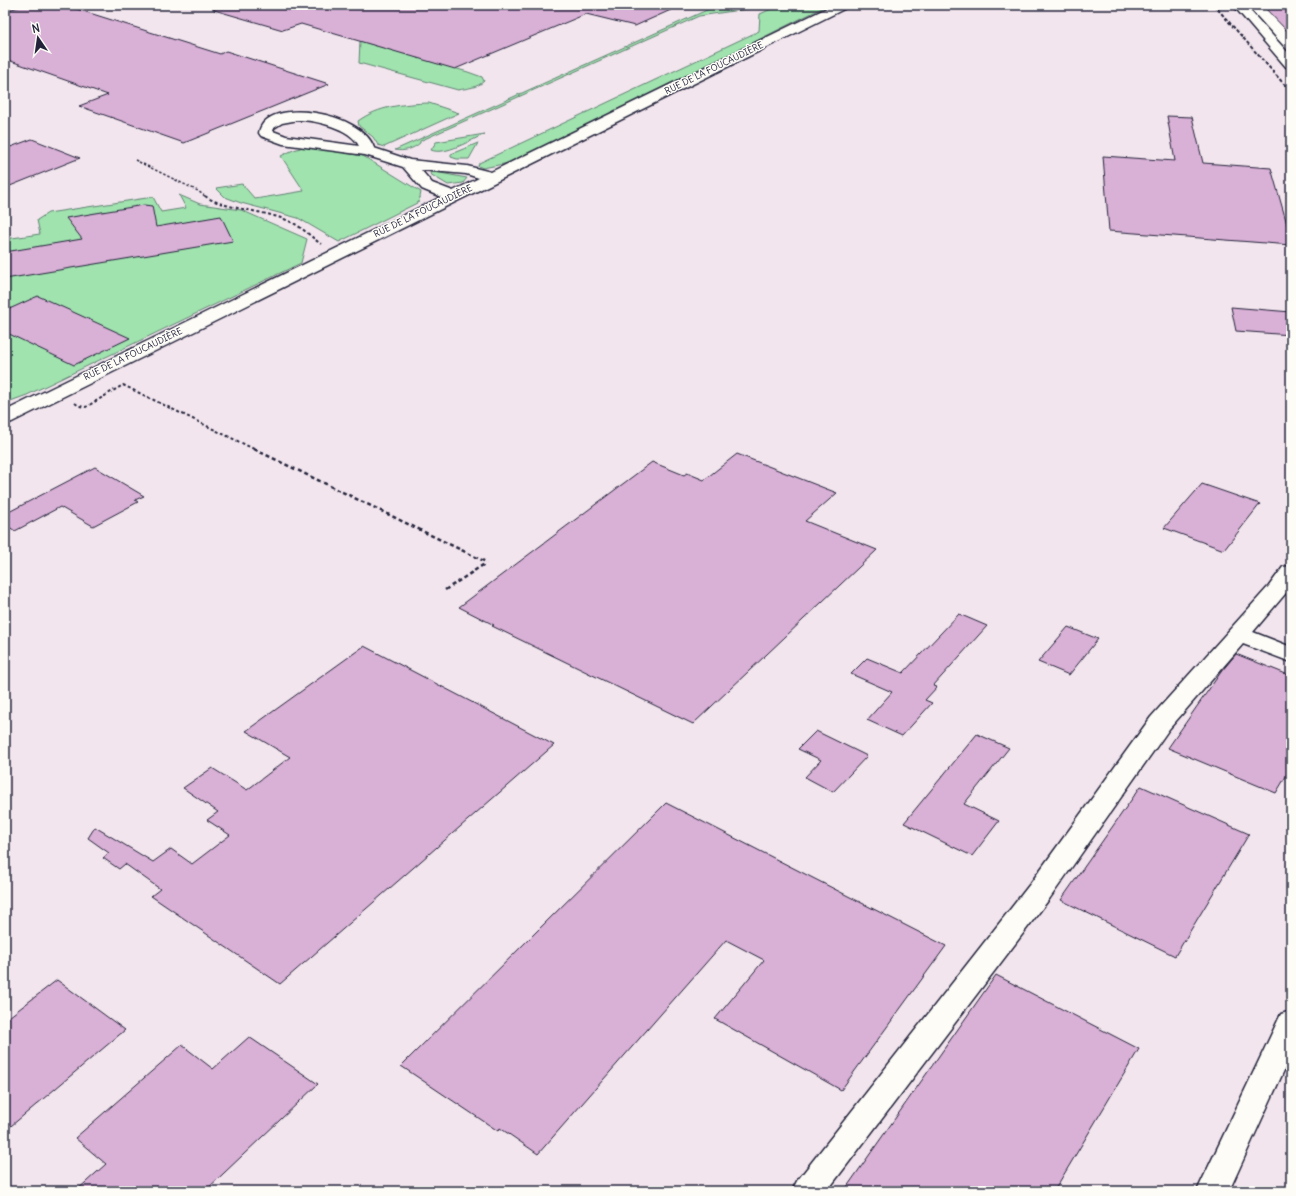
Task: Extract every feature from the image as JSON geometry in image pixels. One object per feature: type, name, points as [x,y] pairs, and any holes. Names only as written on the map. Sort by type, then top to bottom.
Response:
[{"type":"street","name":"RUE DE LA FOUCAUDIÈRE","points":[[5,418],[842,5]]},
{"type":"street","points":[[1239,5],[1291,64]]},
{"type":"street","points":[[367,151],[366,144],[358,135],[336,122],[324,118],[276,138],[367,151],[408,164],[467,170],[491,177]]},
{"type":"street","points":[[408,164],[427,186],[453,196]]},
{"type":"street","points":[[808,1191],[1040,891],[1160,723],[1277,591],[1291,572]]},
{"type":"street","points":[[1238,634],[1291,655]]},
{"type":"street","points":[[1213,1191],[1291,1023]]},
{"type":"path","points":[[135,160],[198,191],[208,198],[291,222],[319,242],[332,256]]},
{"type":"path","points":[[86,407],[123,385],[486,562],[444,590]]},
{"type":"shaded area","points":[[5,5],[1231,5],[1291,71],[1291,1191],[5,1191]]},
{"type":"green space","points":[[718,5],[760,5],[754,8],[699,16],[420,141],[420,143],[414,147],[402,151],[395,150]]},
{"type":"green space","points":[[780,5],[828,5],[514,162],[483,168],[478,166],[479,163],[759,31],[760,14]]},
{"type":"green space","points":[[360,41],[468,72],[482,77],[484,81],[475,86],[458,90],[359,63]]},
{"type":"green space","points":[[429,103],[459,113],[384,147],[378,145],[373,137],[359,126],[358,121],[383,109],[401,105]]},
{"type":"green space","points":[[485,134],[451,149],[443,151],[431,150],[436,142]]},
{"type":"green space","points":[[478,143],[469,159],[457,159],[451,157],[451,154]]},
{"type":"green space","points":[[306,146],[363,156],[421,192],[419,202],[339,242],[298,218],[241,203],[225,197],[216,188],[242,184],[255,199],[304,191],[281,156]]},
{"type":"green space","points":[[431,172],[467,178],[463,183],[448,185],[430,174]]},
{"type":"green space","points":[[179,195],[200,204],[241,210],[307,239],[301,263],[27,395],[5,403],[5,239],[40,234],[37,220],[48,213],[153,197],[161,212],[186,208]]},
{"type":"building","points":[[25,5],[64,5],[220,54],[226,51],[329,84],[184,143],[79,106],[108,95],[5,59],[5,11]]},
{"type":"building","points":[[214,5],[682,5],[635,26],[586,14],[455,69],[301,24],[283,30],[214,10]]},
{"type":"building","points":[[1262,5],[1291,5],[1291,35]]},
{"type":"building","points":[[1167,116],[1192,117],[1203,163],[1271,168],[1291,238],[1291,245],[1109,231],[1103,156],[1175,161]]},
{"type":"building","points":[[32,139],[80,158],[5,188],[5,149]]},
{"type":"building","points":[[144,205],[152,206],[156,227],[221,216],[233,241],[5,279],[5,252],[82,239],[66,218]]},
{"type":"building","points":[[38,296],[130,338],[74,365],[5,332],[5,311]]},
{"type":"building","points":[[1231,307],[1291,312],[1291,335],[1236,331]]},
{"type":"building","points":[[737,454],[837,493],[805,521],[877,550],[693,724],[492,626],[494,625],[459,607],[652,462],[684,475],[687,473],[704,480]]},
{"type":"building","points":[[95,467],[144,496],[135,500],[138,502],[93,526],[60,507],[15,531],[5,524],[5,514]]},
{"type":"building","points":[[1202,484],[1260,504],[1224,550],[1164,528]]},
{"type":"building","points":[[959,614],[987,626],[933,686],[937,687],[925,700],[932,703],[902,736],[867,720],[892,692],[851,674],[867,658],[903,673]]},
{"type":"building","points":[[1068,627],[1098,639],[1069,675],[1038,662]]},
{"type":"building","points":[[364,646],[554,745],[280,984],[151,896],[160,889],[125,864],[119,869],[103,858],[109,853],[88,838],[95,827],[153,862],[171,849],[192,864],[230,835],[207,820],[218,812],[183,788],[212,768],[247,790],[290,757],[246,731]]},
{"type":"building","points":[[1236,654],[1291,676],[1291,768],[1276,793],[1168,748],[1221,672]]},
{"type":"building","points":[[816,731],[867,756],[833,792],[805,777],[821,760],[798,749]]},
{"type":"building","points":[[977,734],[1009,748],[964,804],[999,821],[972,856],[904,823]]},
{"type":"building","points":[[1141,786],[1249,834],[1175,956],[1061,900]]},
{"type":"building","points":[[666,803],[946,946],[841,1090],[715,1019],[764,960],[726,940],[538,1154],[500,1128],[498,1131],[401,1066]]},
{"type":"building","points":[[996,975],[1139,1049],[1054,1191],[844,1191]]},
{"type":"building","points":[[57,980],[125,1030],[5,1131],[5,1020]]},
{"type":"building","points":[[249,1037],[318,1084],[205,1191],[76,1191],[106,1164],[75,1138],[182,1045],[213,1069]]},
{"type":"railway","points":[[1214,5],[1291,92]]}]
